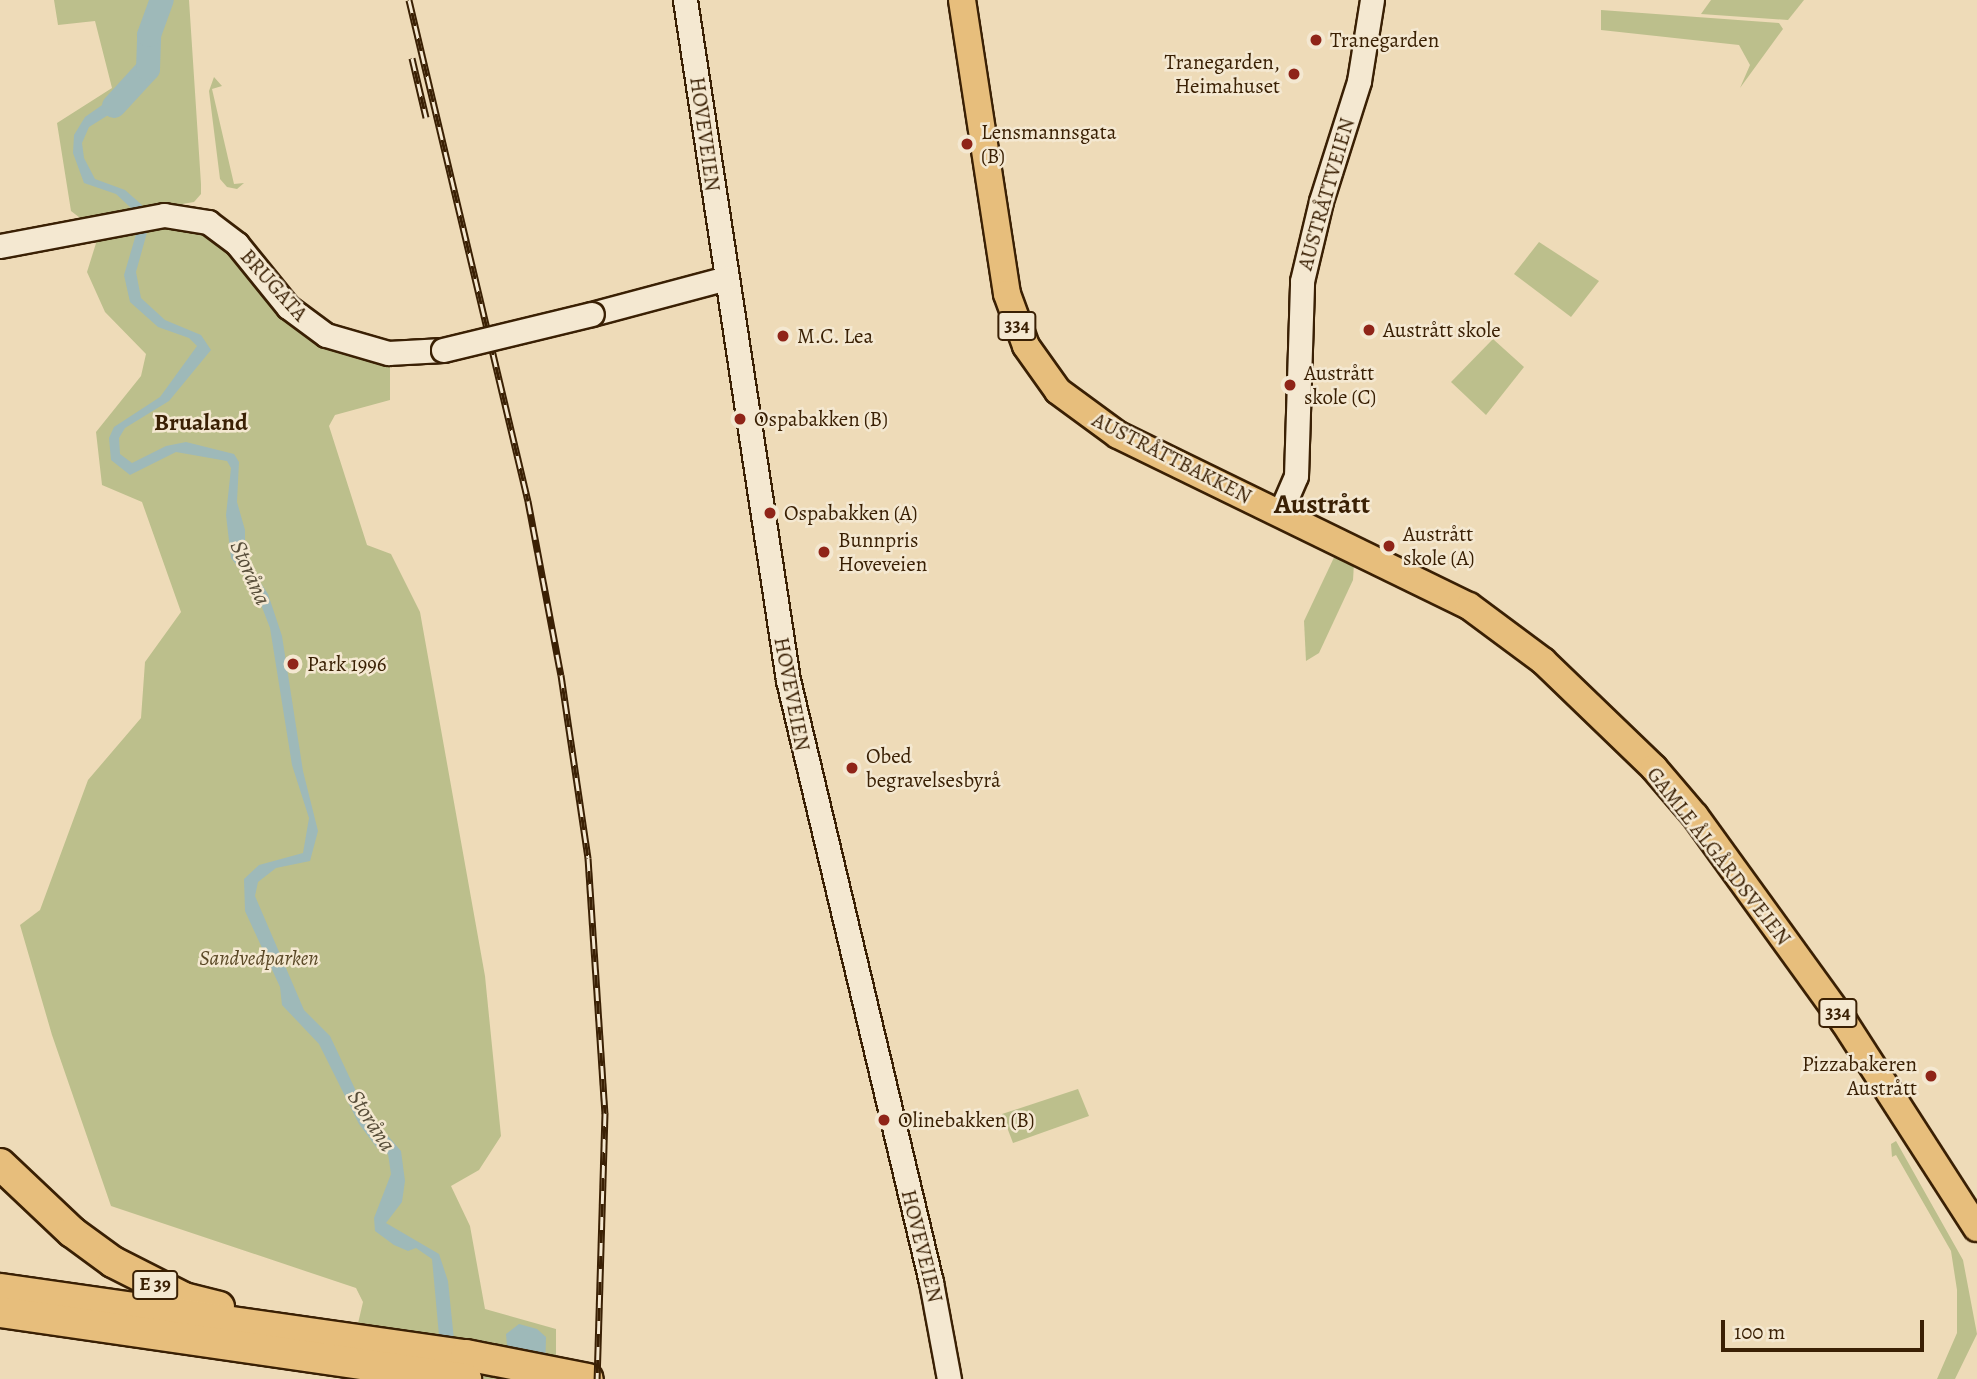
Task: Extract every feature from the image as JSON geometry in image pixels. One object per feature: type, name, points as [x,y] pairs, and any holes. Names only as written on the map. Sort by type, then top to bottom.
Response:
[{"type":"highway","name":"E 39","points":[[0,1164],[72,1232],[131,1273],[184,1298],[343,1349]]},
{"type":"highway","name":"E 39","points":[[0,1289],[343,1349],[466,1379]]},
{"type":"highway","name":"E 39","points":[[0,1312],[343,1349],[466,1354],[588,1379]]},
{"type":"main road","name":"HOVEVEIEN","points":[[685,0],[788,680],[931,1282],[949,1379]]},
{"type":"main road","name":"AUSTRÅTTBAKKEN","points":[[962,0],[1007,294],[1033,357],[1058,391],[1100,424],[1280,513]]},
{"type":"main road","name":"AUSTRÅTTVEIEN","points":[[1280,513],[1296,476],[1302,281],[1321,201],[1359,80],[1372,0]]},
{"type":"main road","name":"BRUGATA","points":[[0,246],[154,216],[178,215],[208,222],[237,244],[288,307],[326,335],[388,353],[443,349],[672,293],[727,285]]},
{"type":"main road","name":"GAMLE ÅLGÅRDSVEIEN","points":[[1280,513],[1434,586],[1494,621],[1654,768],[1695,817],[1844,1022],[1973,1223],[1977,1244]]},
{"type":"green space","points":[[54,0],[189,0],[201,184],[201,194],[194,202],[84,221],[71,211],[57,123],[112,88],[95,21],[58,25]]},
{"type":"green space","points":[[1711,0],[1804,0],[1788,20],[1701,14]]},
{"type":"green space","points":[[1601,10],[1779,23],[1783,29],[1740,88],[1750,65],[1739,45],[1601,30]]},
{"type":"green space","points":[[214,77],[222,86],[212,89],[234,184],[244,183],[237,189],[227,187],[220,179],[209,91]]},
{"type":"green space","name":"Sandvedparken","points":[[169,225],[203,232],[232,251],[271,303],[302,334],[337,351],[390,365],[390,400],[335,415],[329,426],[367,545],[391,554],[420,612],[485,976],[501,1136],[479,1170],[451,1186],[470,1226],[485,1309],[556,1329],[556,1379],[345,1379],[363,1302],[356,1288],[111,1206],[52,1035],[20,925],[40,910],[88,780],[141,718],[145,662],[181,612],[142,502],[102,485],[96,432],[141,376],[146,354],[105,312],[87,272],[97,240]]},
{"type":"green space","points":[[1539,242],[1599,281],[1571,317],[1514,274]]},
{"type":"green space","points":[[1493,339],[1524,367],[1486,415],[1451,382]]},
{"type":"green space","points":[[1338,549],[1354,563],[1353,580],[1319,653],[1306,661],[1304,621]]},
{"type":"green space","points":[[1078,1089],[1089,1116],[1013,1143],[1002,1114]]},
{"type":"green space","points":[[1896,1141],[1963,1260],[1977,1334],[1955,1379],[1937,1379],[1957,1333],[1957,1290],[1951,1251],[1896,1155],[1892,1157],[1891,1144]]},
{"type":"water","points":[[156,0],[167,0],[166,9],[146,83],[139,76]]},
{"type":"water","points":[[135,82],[141,88],[126,104],[89,127],[82,143],[84,158],[95,179],[125,190],[142,205],[148,229],[136,272],[141,298],[165,320],[201,335],[211,350],[169,401],[125,428],[119,438],[120,454],[132,463],[166,446],[186,442],[234,454],[239,462],[237,502],[245,530],[245,559],[268,594],[282,636],[303,771],[318,831],[310,861],[276,868],[258,882],[255,896],[304,1010],[330,1036],[364,1108],[401,1151],[405,1181],[402,1202],[386,1223],[439,1254],[448,1281],[458,1379],[443,1379],[432,1259],[416,1248],[408,1251],[394,1245],[375,1231],[374,1218],[391,1174],[388,1154],[377,1148],[359,1124],[319,1044],[282,1005],[280,987],[245,911],[244,879],[259,865],[303,853],[309,818],[292,765],[270,628],[255,589],[231,558],[226,515],[231,468],[227,461],[176,452],[130,475],[111,460],[109,438],[114,427],[160,397],[197,346],[189,338],[158,327],[130,302],[124,275],[137,231],[131,208],[116,194],[84,183],[73,153],[74,135],[85,117]]},
{"type":"water","points":[[519,1324],[537,1329],[546,1337],[545,1375],[509,1368],[506,1334]]},
{"type":"waterway","name":"Storåna","points":[[114,106],[148,69],[149,35],[162,0]]},
{"type":"railway","points":[[409,0],[528,501],[561,675],[588,858],[605,1113],[597,1379]]},
{"type":"railway","points":[[412,58],[426,117]]},
{"type":"place","name":"Tranegarden","points":[[1316,40]]},
{"type":"place","name":"Tranegarden, Heimahuset","points":[[1294,74]]},
{"type":"place","name":"Lensmannsgata (B)","points":[[967,144]]},
{"type":"place","name":"Austrått skole","points":[[1369,330]]},
{"type":"place","name":"M.C. Lea","points":[[783,336]]},
{"type":"place","name":"Austrått skole (C)","points":[[1290,385]]},
{"type":"place","name":"Ospabakken (B)","points":[[740,419]]},
{"type":"place","name":"Ospabakken (A)","points":[[770,513]]},
{"type":"place","name":"Austrått skole (A)","points":[[1389,546]]},
{"type":"place","name":"Bunnpris Hoveveien","points":[[824,552]]},
{"type":"place","name":"Park 1996","points":[[293,664]]},
{"type":"place","name":"Obed begravelsesbyrå","points":[[852,768]]},
{"type":"place","name":"Pizzabakeren Austrått","points":[[1931,1076]]},
{"type":"place","name":"Olinebakken (B)","points":[[884,1120]]},
{"type":"district","name":"Brualand","points":[[201,423]]},
{"type":"district","name":"Austrått","points":[[1322,504]]}]
